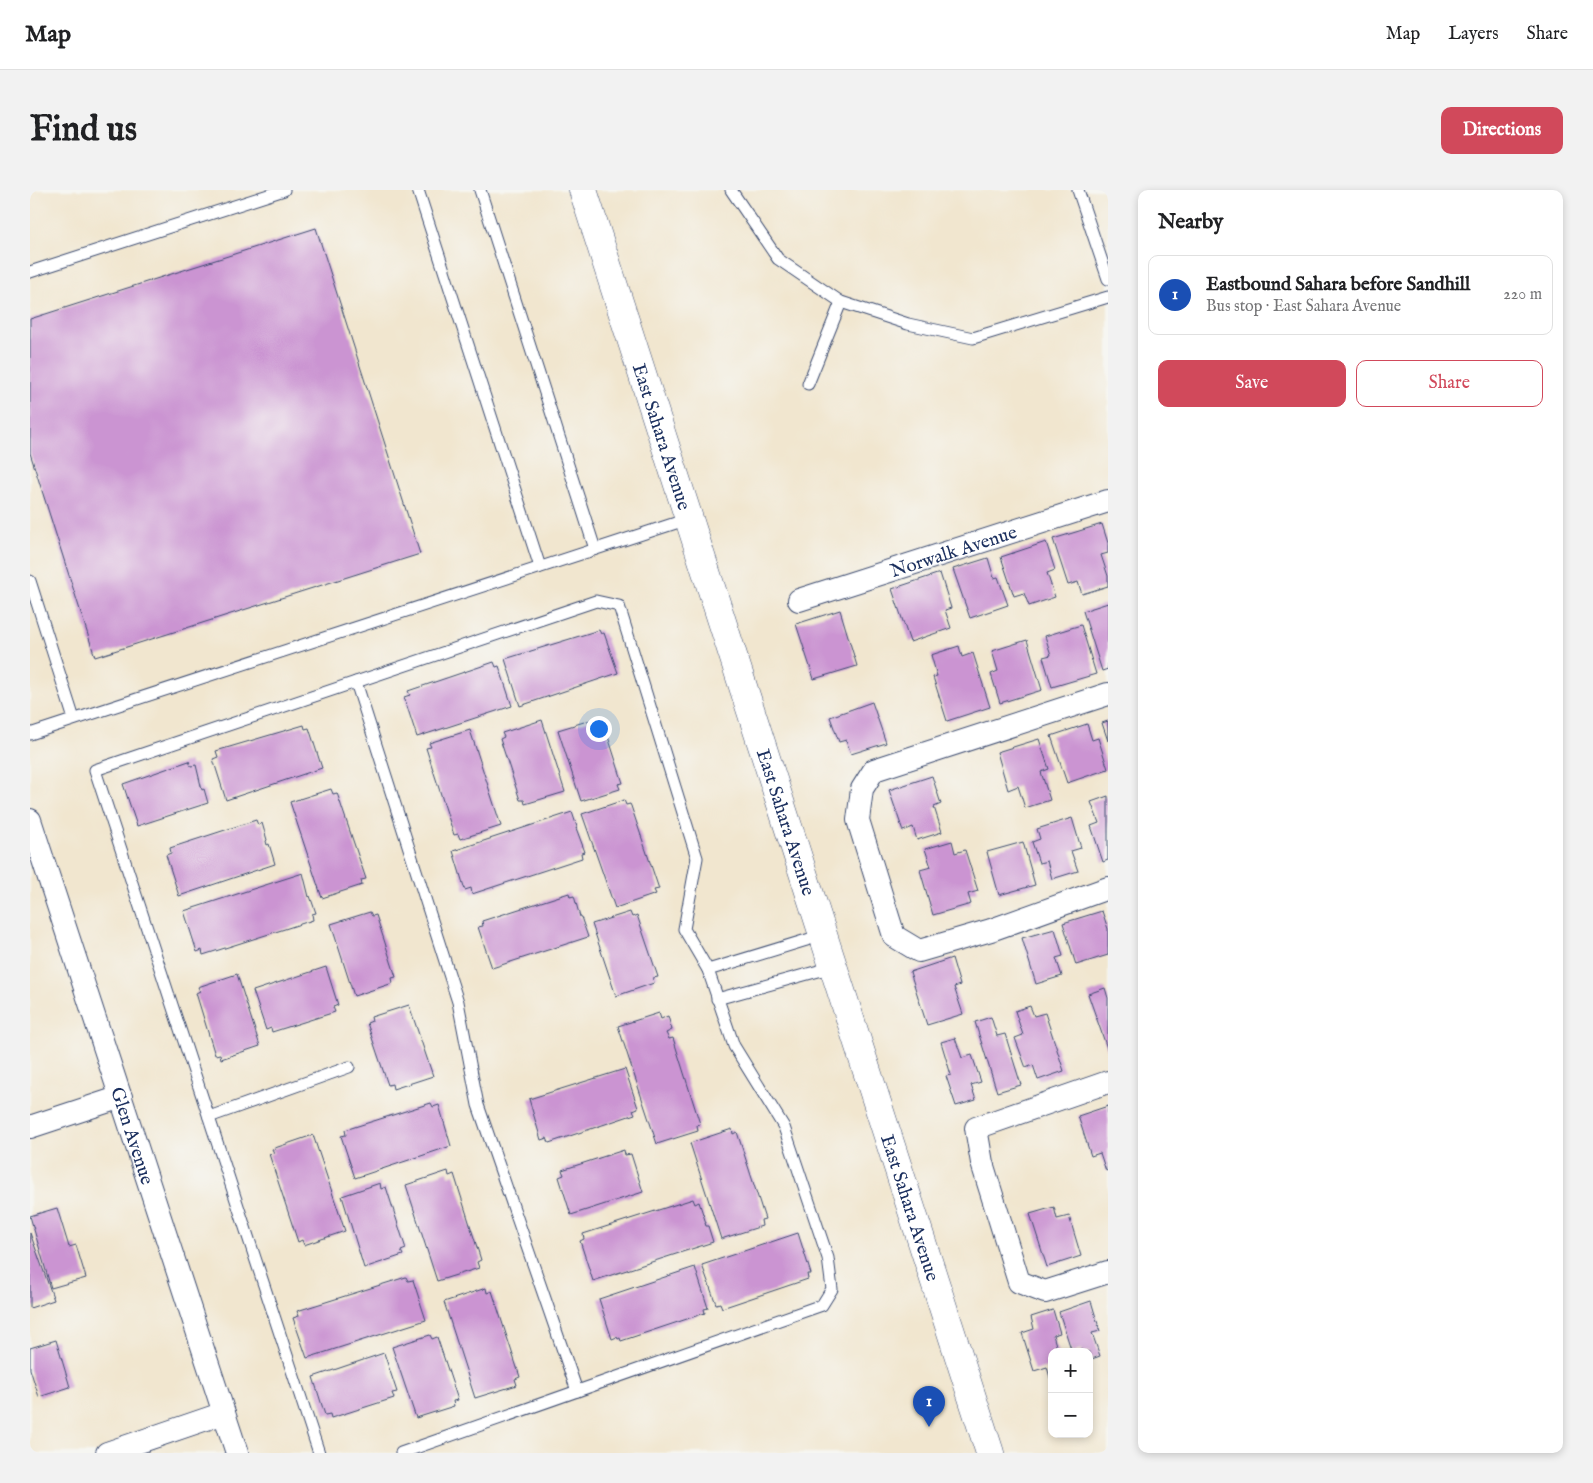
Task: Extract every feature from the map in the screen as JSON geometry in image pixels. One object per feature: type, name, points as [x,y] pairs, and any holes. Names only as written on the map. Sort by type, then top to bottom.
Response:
[{"type":"main road","name":"East Sahara Avenue","points":[[582,190],[990,1453]]},
{"type":"street","name":"Norwalk Avenue","points":[[799,600],[1108,501]]},
{"type":"street","points":[[1108,694],[874,770],[862,789],[858,820],[894,936],[919,951],[992,930],[1108,888]]},
{"type":"street","name":"Glen Avenue","points":[[30,820],[237,1453]]},
{"type":"street","points":[[1108,1082],[976,1128],[982,1163],[1019,1282],[1045,1292],[1108,1272]]},
{"type":"street","points":[[30,1127],[121,1098]]},
{"type":"street","points":[[107,1453],[224,1414]]},
{"type":"lane","points":[[30,272],[284,190]]},
{"type":"lane","points":[[418,190],[540,567]]},
{"type":"lane","points":[[480,190],[595,549]]},
{"type":"lane","points":[[732,190],[778,259],[841,302],[908,324],[973,338],[1108,298]]},
{"type":"lane","points":[[1078,190],[1108,279]]},
{"type":"lane","points":[[808,384],[841,302]]},
{"type":"lane","points":[[30,734],[688,519]]},
{"type":"lane","points":[[30,581],[74,719]]},
{"type":"lane","points":[[319,1453],[95,770],[596,601],[619,606],[697,858],[684,930],[708,970],[734,1046],[784,1127],[828,1258],[832,1289],[822,1305],[401,1453]]},
{"type":"lane","points":[[356,682],[458,1002],[478,1105],[577,1391]]},
{"type":"lane","points":[[708,970],[823,935]]},
{"type":"lane","points":[[717,999],[833,966]]},
{"type":"lane","points":[[209,1118],[349,1068]]},
{"type":"building","points":[[316,228],[420,554],[95,657],[30,453],[30,319]]},
{"type":"building","points":[[1102,524],[1108,543],[1108,553],[1101,555],[1108,576],[1108,586],[1082,594],[1078,582],[1068,585],[1053,539]]},
{"type":"building","points":[[1046,542],[1055,570],[1047,573],[1055,597],[1029,606],[1024,593],[1014,596],[1001,557]]},
{"type":"building","points":[[988,558],[994,578],[998,577],[1008,605],[970,618],[953,569]]},
{"type":"building","points":[[940,573],[951,608],[945,610],[951,628],[910,642],[892,589]]},
{"type":"building","points":[[1108,603],[1108,669],[1102,671],[1083,611]]},
{"type":"building","points":[[840,610],[857,666],[814,679],[796,624]]},
{"type":"building","points":[[1081,625],[1096,674],[1052,687],[1043,657],[1051,655],[1045,636]]},
{"type":"building","points":[[599,630],[601,634],[604,633],[618,673],[520,706],[505,659]]},
{"type":"building","points":[[1027,640],[1042,690],[1000,703],[991,674],[998,671],[992,651]]},
{"type":"building","points":[[959,646],[962,657],[973,653],[990,707],[947,721],[933,677],[937,676],[931,655]]},
{"type":"building","points":[[494,662],[496,667],[499,666],[512,706],[417,737],[404,697],[410,695],[408,691]]},
{"type":"building","points":[[872,702],[886,743],[851,754],[846,740],[839,742],[830,717]]},
{"type":"building","points":[[597,718],[598,722],[603,721],[623,783],[618,784],[620,789],[581,801],[558,730]]},
{"type":"building","points":[[542,720],[565,792],[525,804],[524,800],[520,800],[500,739],[504,737],[502,733]]},
{"type":"building","points":[[1108,721],[1108,741],[1102,723]]},
{"type":"building","points":[[1087,724],[1092,740],[1098,738],[1108,769],[1067,783],[1051,736]]},
{"type":"building","points":[[304,725],[305,729],[309,728],[322,768],[226,800],[213,759],[218,757],[216,751]]},
{"type":"building","points":[[470,730],[501,826],[460,839],[458,834],[454,835],[426,748],[431,747],[429,743]]},
{"type":"building","points":[[1039,739],[1049,769],[1041,772],[1050,800],[1025,808],[1018,786],[1008,790],[997,752]]},
{"type":"building","points":[[189,761],[191,766],[196,765],[202,790],[204,789],[208,803],[137,826],[123,784]]},
{"type":"building","points":[[932,776],[941,804],[934,807],[942,832],[917,840],[913,827],[903,831],[889,790]]},
{"type":"building","points":[[331,789],[333,794],[337,793],[366,879],[361,880],[362,885],[322,898],[290,802]]},
{"type":"building","points":[[1108,796],[1108,860],[1103,862],[1091,826],[1099,823],[1091,802]]},
{"type":"building","points":[[624,800],[626,805],[630,804],[631,806],[659,889],[654,890],[656,894],[615,908],[582,814]]},
{"type":"building","points":[[572,812],[585,852],[581,853],[582,858],[472,894],[471,888],[465,890],[453,851]]},
{"type":"building","points":[[1072,818],[1081,848],[1071,851],[1078,871],[1052,879],[1047,861],[1039,863],[1032,842],[1040,839],[1037,829]]},
{"type":"building","points":[[256,820],[258,825],[262,823],[267,845],[269,844],[275,864],[179,896],[166,855],[171,853],[170,848]]},
{"type":"building","points":[[952,841],[955,853],[965,850],[978,891],[968,894],[971,904],[933,915],[920,870],[931,867],[925,849]]},
{"type":"building","points":[[1023,842],[1035,885],[999,895],[987,852]]},
{"type":"building","points":[[303,873],[309,897],[316,913],[312,914],[313,920],[203,955],[202,950],[197,952],[184,911]]},
{"type":"building","points":[[569,893],[570,897],[574,896],[588,937],[492,968],[478,927],[483,926],[482,921]]},
{"type":"building","points":[[1102,911],[1108,929],[1108,955],[1076,965],[1063,923]]},
{"type":"building","points":[[370,912],[372,916],[376,915],[396,977],[392,978],[393,983],[354,996],[331,924]]},
{"type":"building","points":[[630,912],[632,917],[637,915],[658,977],[653,978],[654,983],[616,996],[592,924]]},
{"type":"building","points":[[1055,929],[1063,956],[1056,958],[1062,976],[1036,984],[1022,938]]},
{"type":"building","points":[[952,958],[960,985],[954,987],[963,1014],[927,1025],[910,972]]},
{"type":"building","points":[[326,967],[338,1005],[333,1007],[335,1012],[272,1032],[271,1028],[266,1030],[253,991]]},
{"type":"building","points":[[237,974],[260,1046],[221,1059],[220,1054],[215,1055],[196,993],[200,991],[198,987]]},
{"type":"building","points":[[1105,988],[1108,998],[1108,1051],[1088,994]]},
{"type":"building","points":[[409,1005],[433,1076],[393,1089],[392,1084],[388,1085],[367,1023],[372,1021],[371,1017]]},
{"type":"building","points":[[1030,1006],[1034,1016],[1045,1013],[1064,1071],[1038,1080],[1033,1065],[1026,1068],[1015,1038],[1023,1035],[1015,1011]]},
{"type":"building","points":[[659,1013],[661,1019],[668,1016],[672,1030],[666,1033],[669,1039],[673,1038],[700,1124],[697,1125],[698,1131],[657,1144],[618,1026]]},
{"type":"building","points":[[991,1017],[997,1036],[1005,1034],[1021,1085],[997,1092],[975,1022]]},
{"type":"building","points":[[955,1038],[962,1058],[972,1055],[981,1082],[971,1085],[976,1100],[956,1106],[946,1076],[951,1075],[941,1042]]},
{"type":"building","points":[[625,1069],[638,1108],[633,1110],[635,1114],[549,1143],[547,1138],[541,1140],[529,1099]]},
{"type":"building","points":[[431,1103],[433,1107],[439,1105],[451,1146],[355,1178],[341,1136],[346,1135],[345,1130]]},
{"type":"building","points":[[1108,1106],[1108,1170],[1106,1171],[1100,1153],[1091,1156],[1078,1116]]},
{"type":"building","points":[[732,1129],[733,1134],[737,1132],[765,1219],[761,1220],[762,1226],[721,1239],[690,1143]]},
{"type":"building","points":[[313,1135],[345,1231],[304,1245],[302,1240],[298,1242],[269,1154],[274,1153],[272,1149]]},
{"type":"building","points":[[624,1150],[625,1155],[631,1154],[643,1192],[571,1215],[559,1177],[564,1175],[562,1170]]},
{"type":"building","points":[[448,1171],[449,1176],[454,1174],[481,1260],[477,1262],[479,1268],[437,1281],[406,1185]]},
{"type":"building","points":[[380,1183],[381,1189],[386,1187],[406,1249],[401,1251],[403,1255],[364,1268],[342,1196]]},
{"type":"building","points":[[693,1199],[695,1204],[699,1202],[713,1242],[593,1281],[580,1241],[584,1239],[583,1234]]},
{"type":"building","points":[[1054,1207],[1057,1219],[1069,1216],[1081,1256],[1047,1267],[1030,1214]]},
{"type":"building","points":[[57,1208],[69,1247],[76,1245],[86,1278],[51,1288],[30,1216]]},
{"type":"building","points":[[30,1233],[54,1300],[30,1308]]},
{"type":"building","points":[[798,1233],[811,1274],[807,1274],[808,1279],[722,1308],[720,1303],[716,1304],[702,1265]]},
{"type":"building","points":[[695,1267],[708,1308],[704,1309],[705,1313],[621,1341],[617,1337],[612,1339],[599,1299]]},
{"type":"building","points":[[406,1277],[408,1281],[413,1280],[426,1320],[307,1358],[293,1318],[299,1316],[297,1311]]},
{"type":"building","points":[[486,1288],[487,1293],[492,1291],[520,1377],[515,1379],[517,1385],[475,1398],[444,1302]]},
{"type":"building","points":[[1091,1301],[1100,1331],[1092,1333],[1100,1356],[1093,1359],[1093,1348],[1071,1348],[1059,1312]]},
{"type":"building","points":[[1053,1310],[1060,1333],[1053,1335],[1057,1348],[1048,1348],[1048,1370],[1047,1367],[1034,1371],[1022,1333],[1034,1329],[1031,1317]]},
{"type":"building","points":[[430,1335],[432,1339],[437,1337],[458,1400],[453,1401],[454,1406],[416,1418],[392,1347]]},
{"type":"building","points":[[56,1340],[70,1387],[39,1397],[30,1369],[30,1348]]},
{"type":"building","points":[[384,1353],[397,1392],[392,1393],[394,1398],[331,1418],[330,1414],[325,1415],[313,1377]]},
{"type":"place","name":"Eastbound Sahara before Sandhill","points":[[929,1427]]}]
